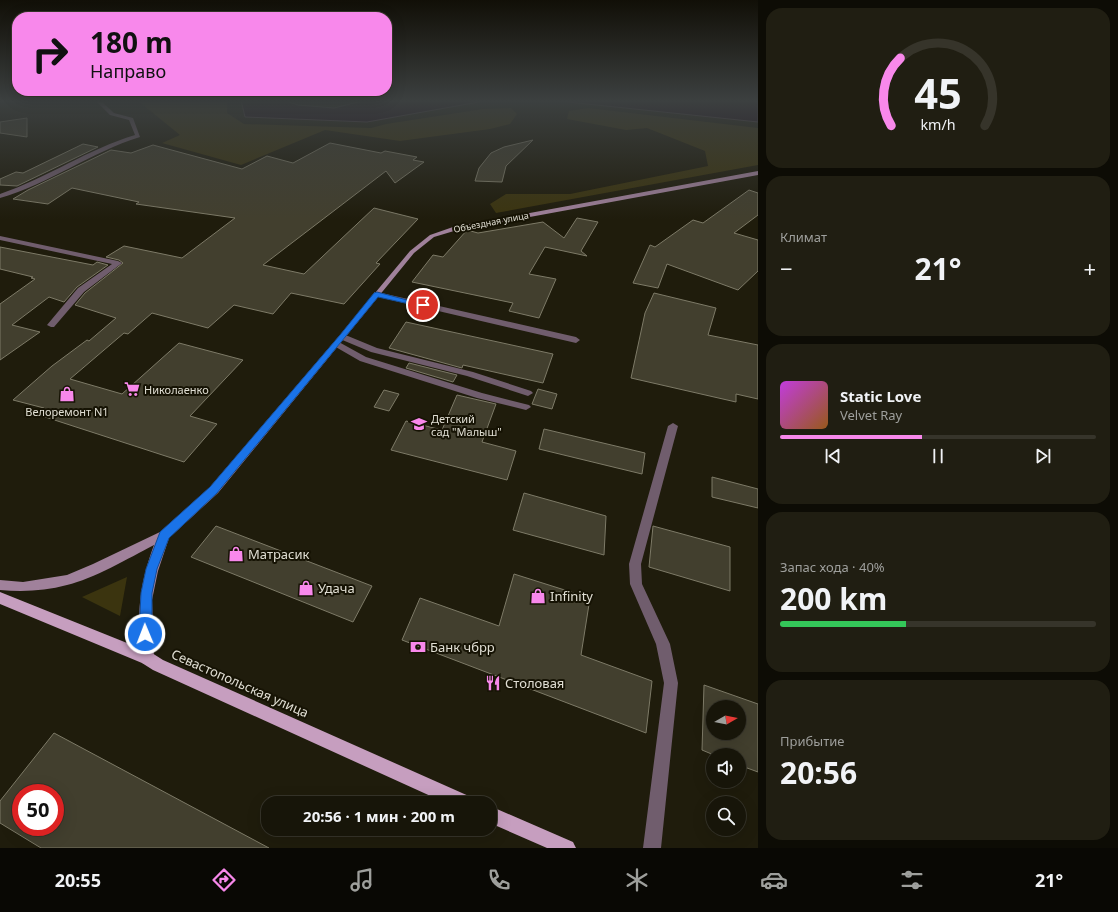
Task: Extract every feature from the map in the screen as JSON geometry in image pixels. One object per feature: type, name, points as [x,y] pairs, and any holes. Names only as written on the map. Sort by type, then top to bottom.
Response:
[{"type":"main road","name":"Объездная улица","points":[[0,585],[23,587],[68,580],[97,568],[164,535],[214,490],[412,252],[432,236],[452,229],[758,173]]},
{"type":"main road","name":"Объездная улица","points":[[147,658],[144,622],[146,593],[152,569],[164,535]]},
{"type":"main road","name":"Севастопольская улица","points":[[0,598],[147,658],[158,665],[449,796]]},
{"type":"main road","points":[[497,817],[567,848]]},
{"type":"lane","points":[[0,196],[21,189],[77,163],[114,143],[126,140]]},
{"type":"lane","points":[[0,238],[118,263],[81,290],[51,325]]},
{"type":"lane","points":[[377,294],[576,340]]},
{"type":"lane","points":[[340,340],[470,374],[528,393]]},
{"type":"lane","points":[[340,340],[363,360],[480,396],[526,408]]},
{"type":"lane","points":[[652,848],[672,683],[663,644],[636,584],[635,564],[673,426]]},
{"type":"shaded area","points":[[170,140],[302,140],[241,165],[162,143]]},
{"type":"shaded area","points":[[390,140],[411,140],[400,141]]},
{"type":"shaded area","points":[[676,140],[758,140],[758,165],[496,213],[490,204],[506,194],[570,194],[708,166],[705,151]]},
{"type":"shaded area","points":[[127,577],[120,616],[82,597]]},
{"type":"building","points":[[533,140],[506,166],[502,182],[475,181],[479,168],[491,153],[504,147]]},
{"type":"building","points":[[330,143],[381,153],[385,151],[417,157],[413,160],[424,162],[395,183],[386,171],[263,265],[304,274],[374,208],[418,219],[376,263],[380,264],[344,304],[291,293],[273,314],[234,305],[208,328],[152,313],[128,334],[124,333],[70,379],[122,394],[179,343],[243,360],[190,416],[217,424],[184,462],[36,414],[44,408],[13,400],[52,366],[87,340],[89,341],[116,318],[75,305],[85,293],[123,263],[119,260],[106,257],[124,246],[182,258],[235,218],[136,204],[139,202],[72,188],[48,204],[13,199],[28,190],[111,150],[131,153],[153,145],[242,169],[267,156],[293,163]]},
{"type":"building","points":[[83,144],[98,147],[17,186],[0,185],[0,179],[16,172],[23,173]]},
{"type":"building","points":[[749,190],[758,193],[758,215],[734,233],[758,240],[758,271],[738,290],[667,264],[658,288],[633,283],[650,245],[655,247],[693,220],[703,223]]},
{"type":"building","points":[[577,218],[598,222],[581,251],[587,256],[545,247],[529,274],[556,279],[539,318],[509,311],[513,303],[412,282],[433,255],[443,257],[467,230],[478,233],[543,222],[564,238]]},
{"type":"building","points":[[0,247],[93,265],[97,262],[108,265],[77,287],[64,302],[49,297],[12,325],[40,332],[0,360],[0,304],[35,279],[31,278],[33,277],[0,269]]},
{"type":"building","points":[[654,293],[716,308],[708,335],[758,345],[758,399],[736,394],[736,402],[631,378],[645,313]]},
{"type":"building","points":[[406,322],[553,354],[543,383],[463,365],[462,368],[389,348]]},
{"type":"building","points":[[409,363],[457,375],[453,382],[406,368]]},
{"type":"building","points":[[538,389],[557,394],[552,409],[532,404]]},
{"type":"building","points":[[384,390],[399,394],[389,411],[374,407]]},
{"type":"building","points":[[457,395],[496,404],[482,442],[516,451],[507,480],[391,450],[406,421],[442,430]]},
{"type":"building","points":[[544,429],[645,453],[642,474],[539,449]]},
{"type":"building","points":[[712,477],[758,489],[758,508],[712,497]]},
{"type":"building","points":[[524,493],[606,516],[604,555],[513,530]]},
{"type":"building","points":[[216,526],[372,586],[353,622],[191,557]]},
{"type":"building","points":[[653,526],[730,547],[730,591],[649,567]]},
{"type":"building","points":[[514,574],[590,598],[581,655],[652,681],[646,733],[402,640],[420,598],[499,626]]},
{"type":"building","points":[[704,685],[758,704],[758,772],[746,768],[746,748],[706,748],[706,752],[702,750]]},
{"type":"building","points":[[54,733],[269,848],[41,848],[21,836],[64,836],[64,784],[14,784]]},
{"type":"building","points":[[12,786],[12,830],[0,823],[0,801]]},
{"type":"place","name":"Николаенко","points":[[132,389]]},
{"type":"place","name":"Велоремонт N1","points":[[67,394]]},
{"type":"place","name":"Детский сад \"Малыш\"","points":[[419,424]]},
{"type":"place","name":"Матрасик","points":[[236,554]]},
{"type":"place","name":"Удача","points":[[306,588]]},
{"type":"place","name":"Infinity","points":[[538,596]]},
{"type":"place","name":"Банк чбрр","points":[[418,647]]},
{"type":"place","name":"Столовая","points":[[493,683]]},
{"type":"route","points":[[145,634],[144,622],[146,593],[152,569],[164,535],[214,490],[343,337],[377,294],[423,305]]}]
